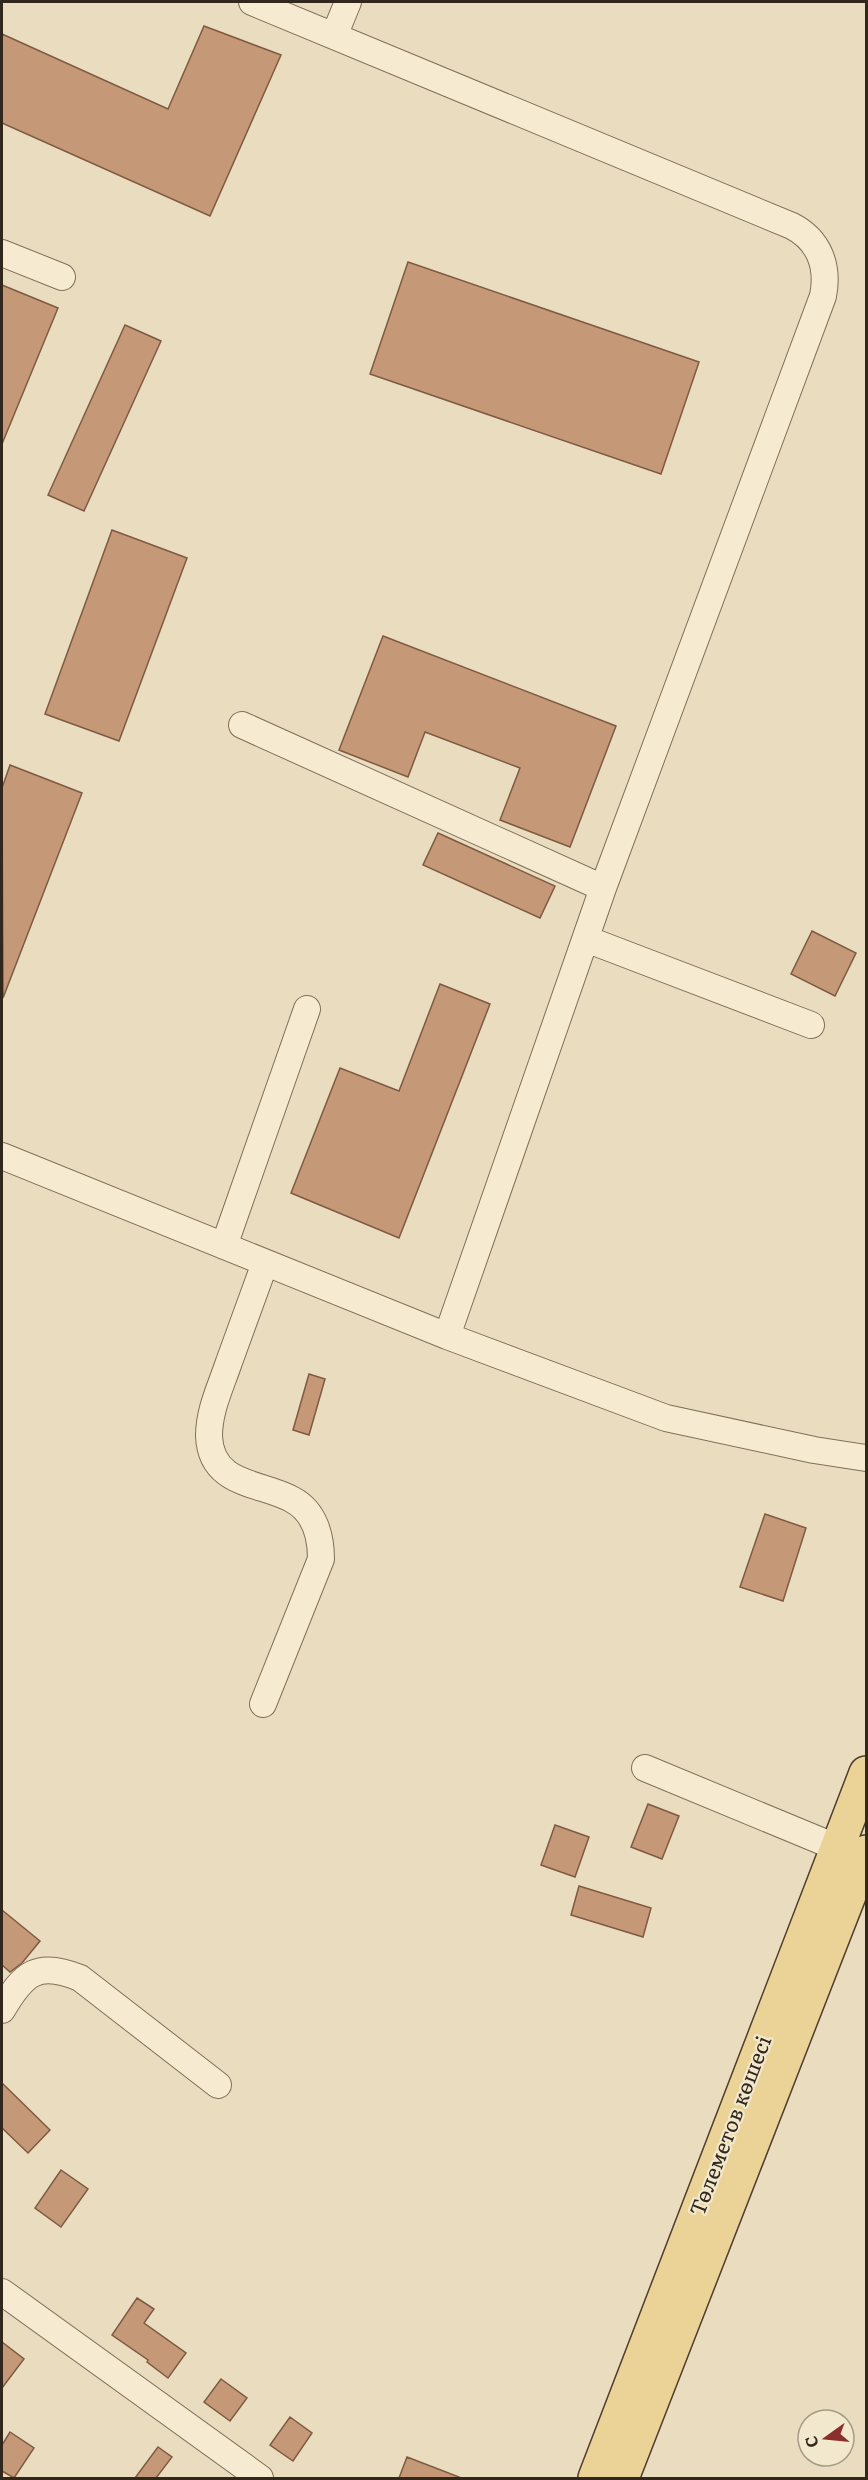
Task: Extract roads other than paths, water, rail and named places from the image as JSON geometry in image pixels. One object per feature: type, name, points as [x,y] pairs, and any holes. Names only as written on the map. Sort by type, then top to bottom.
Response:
[{"type":"main road","name":"Төлеметов көшесі","points":[[622,2478],[852,1850],[867,1773]]},
{"type":"main road","name":"Төлеметов көшесі","points":[[595,2478],[852,1850]]},
{"type":"street","points":[[252,2],[792,226],[806,234],[816,246],[827,279],[823,296],[603,888],[447,1336]]},
{"type":"street","points":[[334,36],[348,2]]},
{"type":"street","points":[[2,253],[62,277]]},
{"type":"street","points":[[242,726],[603,888]]},
{"type":"street","points":[[586,939],[811,1025]]},
{"type":"street","points":[[224,1246],[307,1009]]},
{"type":"street","points":[[2,1156],[447,1336],[666,1418],[814,1450],[867,1458]]},
{"type":"street","points":[[263,1704],[321,1559],[321,1541],[313,1519],[294,1500],[235,1480],[215,1461],[209,1438],[212,1409],[265,1263]]},
{"type":"street","points":[[645,1768],[852,1850]]},
{"type":"street","points":[[2,2010],[17,1984],[31,1974],[46,1970],[62,1971],[80,1978],[218,2085]]},
{"type":"street","points":[[2,2292],[260,2478]]}]
